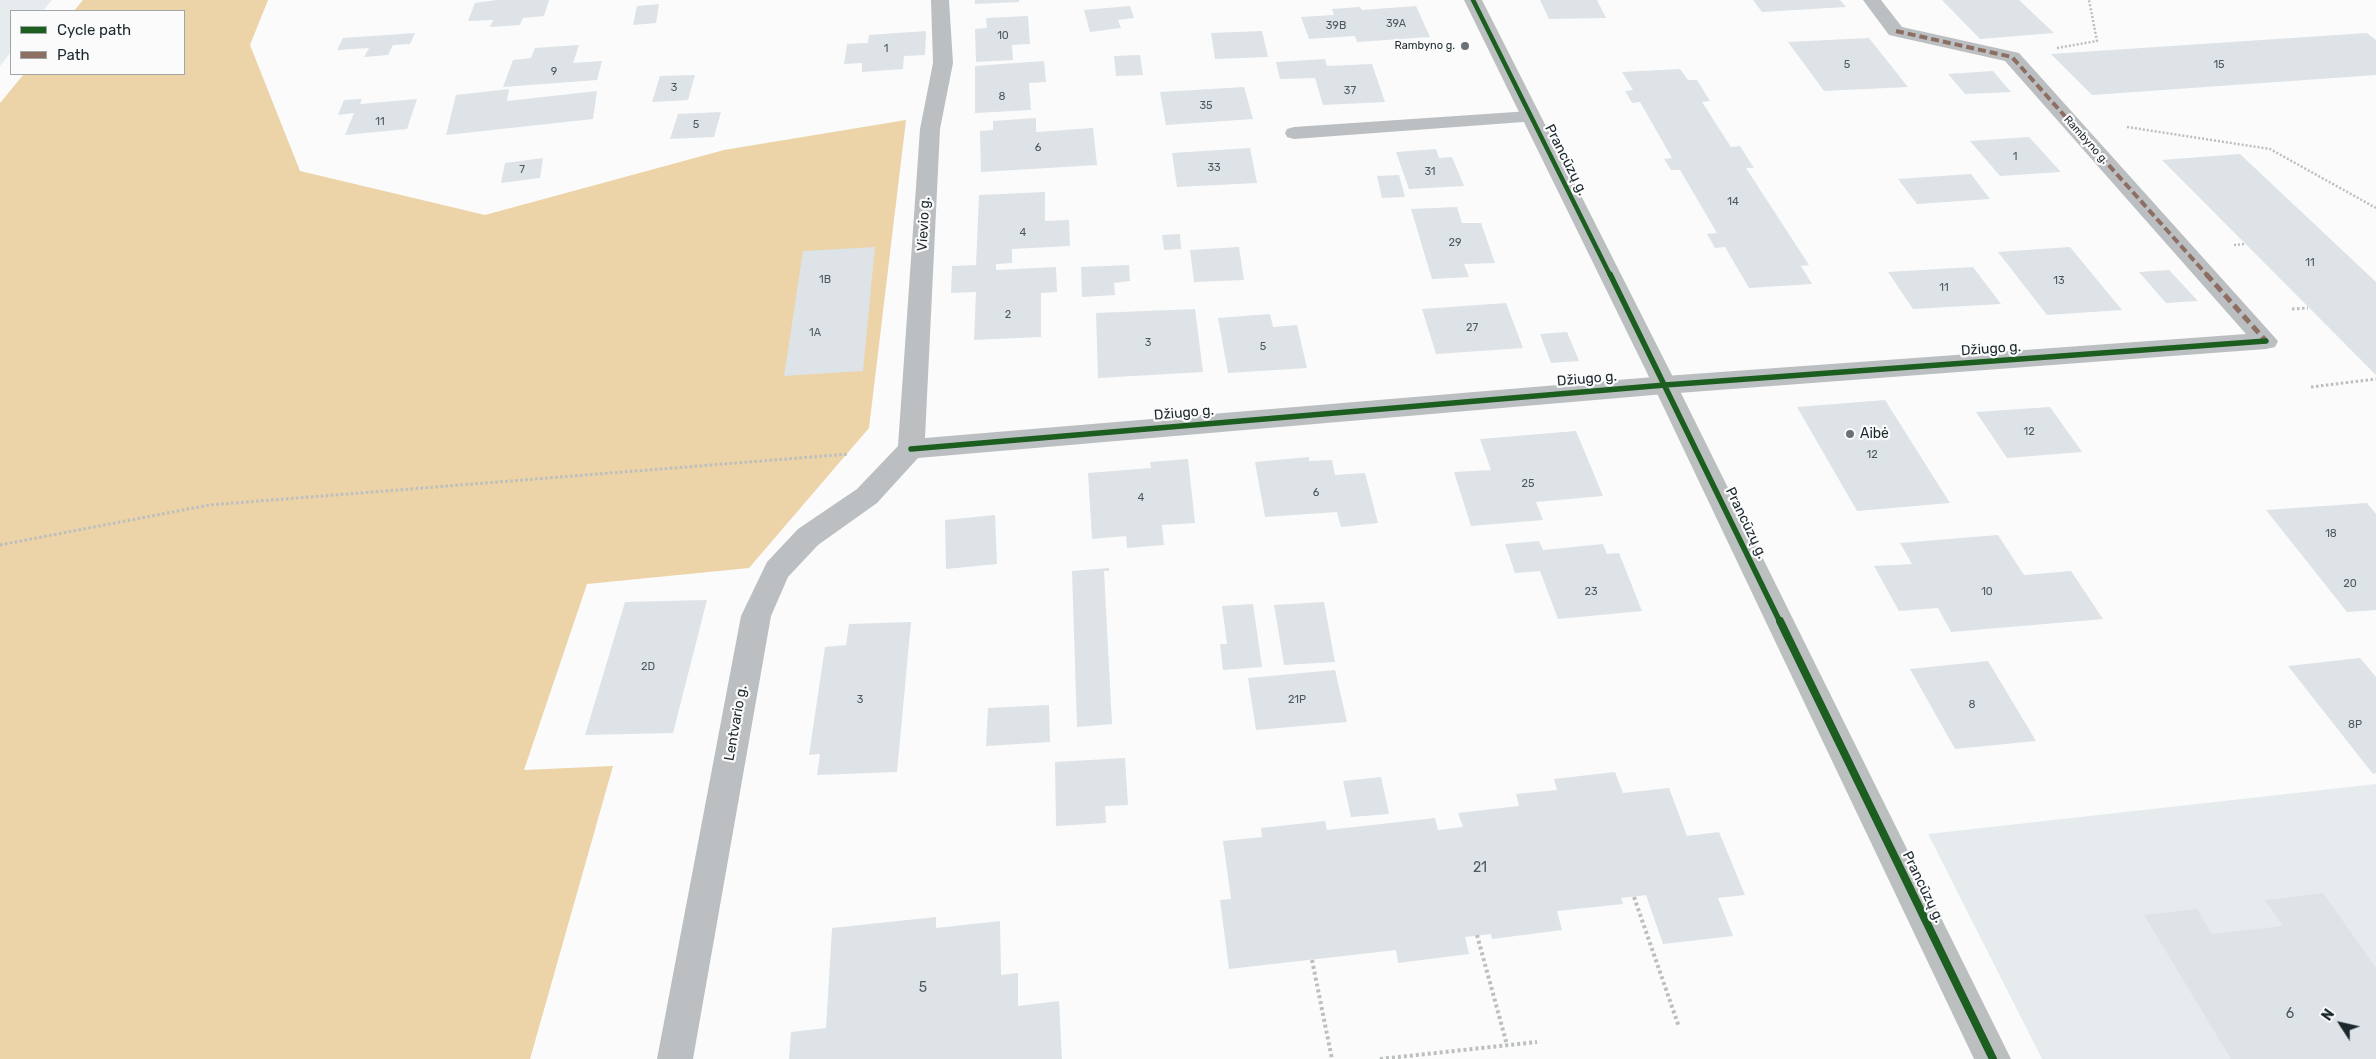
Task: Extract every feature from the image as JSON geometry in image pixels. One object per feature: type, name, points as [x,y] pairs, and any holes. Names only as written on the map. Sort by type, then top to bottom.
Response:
[{"type":"street","name":"Vievio g.","points":[[911,449],[930,129],[943,63],[940,0]]},
{"type":"street","name":"Prancūzų g.","points":[[1473,0],[1665,385],[1993,1059]]},
{"type":"street","name":"Rambyno g.","points":[[1872,0],[1896,31],[2012,57],[2266,341]]},
{"type":"street","name":"Džiugo g.","points":[[911,449],[1665,385],[2266,341]]},
{"type":"street","name":"Lentvario g.","points":[[674,1059],[756,616],[777,570],[808,537],[867,496],[911,449]]},
{"type":"lane","points":[[1294,133],[1530,117]]},
{"type":"path","points":[[2089,0],[2097,41]]},
{"type":"path","points":[[2067,119],[2270,149],[2376,208]]},
{"type":"path","points":[[2311,387],[2376,379]]},
{"type":"path","points":[[0,545],[209,505],[911,449]]},
{"type":"path","points":[[1634,896],[1679,1027]]},
{"type":"path","points":[[1477,935],[1507,1045]]},
{"type":"path","points":[[1312,960],[1332,1059]]},
{"type":"path","points":[[1380,1059],[1537,1042]]},
{"type":"shaded area","points":[[0,0],[52,0],[44,10],[10,10],[10,53],[0,66]]},
{"type":"shaded area","points":[[83,0],[268,0],[250,45],[300,171],[485,215],[724,150],[906,120],[869,428],[749,568],[587,584],[524,770],[613,766],[530,1059],[0,1059],[0,103],[23,75],[185,75],[185,10],[75,10]]},
{"type":"shaded area","points":[[2376,784],[2376,1059],[2042,1059],[1928,834]]},
{"type":"building","points":[[497,0],[549,0],[544,16],[523,18],[520,25],[490,27],[493,20],[468,21],[475,3]]},
{"type":"building","points":[[975,0],[1019,0],[1019,2],[975,4]]},
{"type":"building","points":[[1540,0],[1597,0],[1606,18],[1549,19]]},
{"type":"building","points":[[1753,0],[1840,0],[1846,7],[1762,12]]},
{"type":"building","points":[[1942,0],[2019,0],[2054,33],[1980,39]]},
{"type":"building","points":[[659,4],[656,23],[633,25],[637,6]]},
{"type":"building","points":[[1130,6],[1134,18],[1118,20],[1121,28],[1090,32],[1084,10]]},
{"type":"building","points":[[1416,6],[1430,37],[1357,42],[1355,36],[1309,39],[1301,17],[1334,15],[1332,9],[1360,7],[1362,10]]},
{"type":"building","points":[[1028,16],[1030,44],[1012,45],[1013,60],[976,62],[975,29],[987,28],[986,18]]},
{"type":"building","points":[[926,31],[925,55],[904,56],[903,69],[862,72],[862,63],[844,64],[847,44],[868,43],[869,35]]},
{"type":"building","points":[[1262,31],[1268,57],[1215,59],[1211,33]]},
{"type":"building","points":[[415,33],[410,44],[393,45],[388,55],[364,57],[369,48],[337,50],[343,38]]},
{"type":"building","points":[[2367,33],[2376,40],[2376,75],[2092,95],[2051,54]]},
{"type":"building","points":[[1869,38],[1908,87],[1824,91],[1788,42]]},
{"type":"building","points":[[579,45],[573,63],[602,61],[597,80],[503,87],[513,60],[531,58],[535,48]]},
{"type":"building","points":[[1140,55],[1143,75],[1116,76],[1114,56]]},
{"type":"building","points":[[1325,59],[1327,66],[1372,64],[1385,102],[1323,105],[1315,78],[1280,79],[1276,62]]},
{"type":"building","points":[[1044,61],[1046,82],[1029,83],[1031,110],[975,113],[975,66]]},
{"type":"building","points":[[1680,69],[1688,80],[1697,80],[1710,101],[1702,102],[1731,147],[1740,146],[1754,168],[1746,168],[1809,265],[1801,266],[1812,284],[1749,288],[1725,247],[1715,248],[1707,234],[1717,233],[1680,170],[1671,170],[1664,159],[1672,158],[1640,102],[1632,103],[1625,91],[1633,90],[1622,72]]},
{"type":"building","points":[[1993,71],[2011,92],[1965,94],[1948,74]]},
{"type":"building","points":[[695,75],[688,100],[652,102],[660,76]]},
{"type":"building","points":[[1244,87],[1253,119],[1166,125],[1160,92]]},
{"type":"building","points":[[509,89],[507,101],[597,91],[593,119],[446,135],[456,95]]},
{"type":"building","points":[[362,99],[360,104],[417,99],[407,129],[345,135],[354,113],[338,115],[344,100]]},
{"type":"building","points":[[721,112],[714,137],[670,139],[678,114]]},
{"type":"building","points":[[1036,118],[1036,132],[1093,128],[1097,165],[981,172],[980,131],[993,130],[993,121]]},
{"type":"building","points":[[2029,137],[2061,172],[2000,176],[1970,141]]},
{"type":"building","points":[[1250,148],[1257,183],[1177,187],[1172,153]]},
{"type":"building","points":[[1436,149],[1439,158],[1452,157],[1464,186],[1409,189],[1396,152]]},
{"type":"building","points":[[2240,154],[2376,282],[2376,375],[2162,160]]},
{"type":"building","points":[[543,158],[540,178],[501,183],[505,163]]},
{"type":"building","points":[[1971,174],[1990,199],[1917,204],[1898,179]]},
{"type":"building","points":[[1399,175],[1405,197],[1382,198],[1377,176]]},
{"type":"building","points":[[1045,192],[1045,221],[1069,220],[1070,246],[1012,249],[1012,263],[996,264],[996,270],[1056,267],[1057,292],[1041,293],[1041,337],[974,340],[976,292],[951,293],[952,266],[976,265],[979,195]]},
{"type":"building","points":[[1457,207],[1462,223],[1481,223],[1495,263],[1464,264],[1469,277],[1432,279],[1411,209]]},
{"type":"building","points":[[1180,234],[1181,249],[1164,250],[1162,235]]},
{"type":"building","points":[[875,247],[863,371],[784,376],[803,251]]},
{"type":"building","points":[[1239,247],[1244,280],[1194,282],[1190,250]]},
{"type":"building","points":[[2070,247],[2122,310],[2047,315],[1998,252]]},
{"type":"building","points":[[1129,265],[1130,281],[1114,283],[1115,295],[1082,297],[1081,267]]},
{"type":"building","points":[[1973,267],[2001,304],[1913,309],[1888,272]]},
{"type":"building","points":[[2169,270],[2198,301],[2166,303],[2139,272]]},
{"type":"building","points":[[1506,303],[1523,348],[1436,354],[1422,309]]},
{"type":"building","points":[[1195,309],[1203,372],[1098,378],[1096,313]]},
{"type":"building","points":[[1270,314],[1273,327],[1297,325],[1307,368],[1228,373],[1218,318]]},
{"type":"building","points":[[1567,332],[1579,361],[1551,363],[1540,334]]},
{"type":"building","points":[[1885,400],[1950,503],[1857,511],[1797,407]]},
{"type":"building","points":[[2050,407],[2082,452],[2007,458],[1976,412]]},
{"type":"building","points":[[1576,431],[1603,496],[1536,502],[1543,520],[1471,526],[1454,472],[1491,470],[1480,439]]},
{"type":"building","points":[[1309,457],[1309,461],[1332,460],[1335,475],[1365,473],[1378,523],[1341,527],[1337,512],[1265,517],[1255,462]]},
{"type":"building","points":[[1188,459],[1195,523],[1162,525],[1164,545],[1127,548],[1126,536],[1092,539],[1088,473],[1151,468],[1150,462]]},
{"type":"building","points":[[2367,503],[2376,514],[2376,610],[2347,612],[2266,510]]},
{"type":"building","points":[[995,515],[997,564],[946,569],[945,520]]},
{"type":"building","points":[[1998,535],[2024,575],[2071,571],[2103,619],[1951,632],[1938,608],[1899,611],[1874,566],[1912,564],[1900,543]]},
{"type":"building","points":[[1539,541],[1543,550],[1603,544],[1607,554],[1619,553],[1642,611],[1558,619],[1540,571],[1515,573],[1505,544]]},
{"type":"building","points":[[1109,568],[1109,571],[1104,571],[1112,724],[1077,727],[1072,571]]},
{"type":"building","points":[[707,600],[673,733],[585,735],[625,602]]},
{"type":"building","points":[[1324,602],[1335,662],[1284,665],[1274,605]]},
{"type":"building","points":[[1253,604],[1262,667],[1223,670],[1220,644],[1227,644],[1222,606]]},
{"type":"building","points":[[911,622],[897,772],[817,775],[820,754],[809,755],[825,647],[846,645],[849,624]]},
{"type":"building","points":[[2360,658],[2376,677],[2376,773],[2373,774],[2288,666]]},
{"type":"building","points":[[1988,661],[2036,741],[1955,749],[1910,669]]},
{"type":"building","points":[[1335,670],[1347,722],[1256,730],[1248,678]]},
{"type":"building","points":[[1049,705],[1050,742],[986,746],[988,708]]},
{"type":"building","points":[[1125,758],[1128,805],[1105,806],[1106,823],[1056,826],[1055,762]]},
{"type":"building","points":[[1615,772],[1623,793],[1669,788],[1687,836],[1719,832],[1745,895],[1718,898],[1733,936],[1663,944],[1646,895],[1621,898],[1623,904],[1557,911],[1562,930],[1492,939],[1491,934],[1465,937],[1469,954],[1398,963],[1396,950],[1229,969],[1220,900],[1231,899],[1223,841],[1262,837],[1261,828],[1325,821],[1327,830],[1435,818],[1438,830],[1463,827],[1458,813],[1519,806],[1516,794],[1557,790],[1554,779]]},
{"type":"building","points":[[1381,777],[1389,814],[1351,817],[1343,781]]},
{"type":"building","points":[[2323,893],[2376,968],[2376,1059],[2231,1059],[2144,915],[2197,909],[2212,934],[2283,926],[2265,900]]},
{"type":"building","points":[[936,917],[936,928],[1000,921],[1001,975],[1018,973],[1018,1006],[1059,1001],[1062,1059],[789,1059],[791,1032],[826,1028],[832,928]]},
{"type":"marked path","points":[[1896,31],[2012,57],[2266,341]]},
{"type":"cycle path","points":[[1473,0],[1665,385],[1993,1059]]},
{"type":"cycle path","points":[[911,449],[1665,385],[2266,341]]},
{"type":"place","name":"Rambyno g.","points":[[1465,46]]},
{"type":"place","name":"Aibė","points":[[1850,434]]}]
